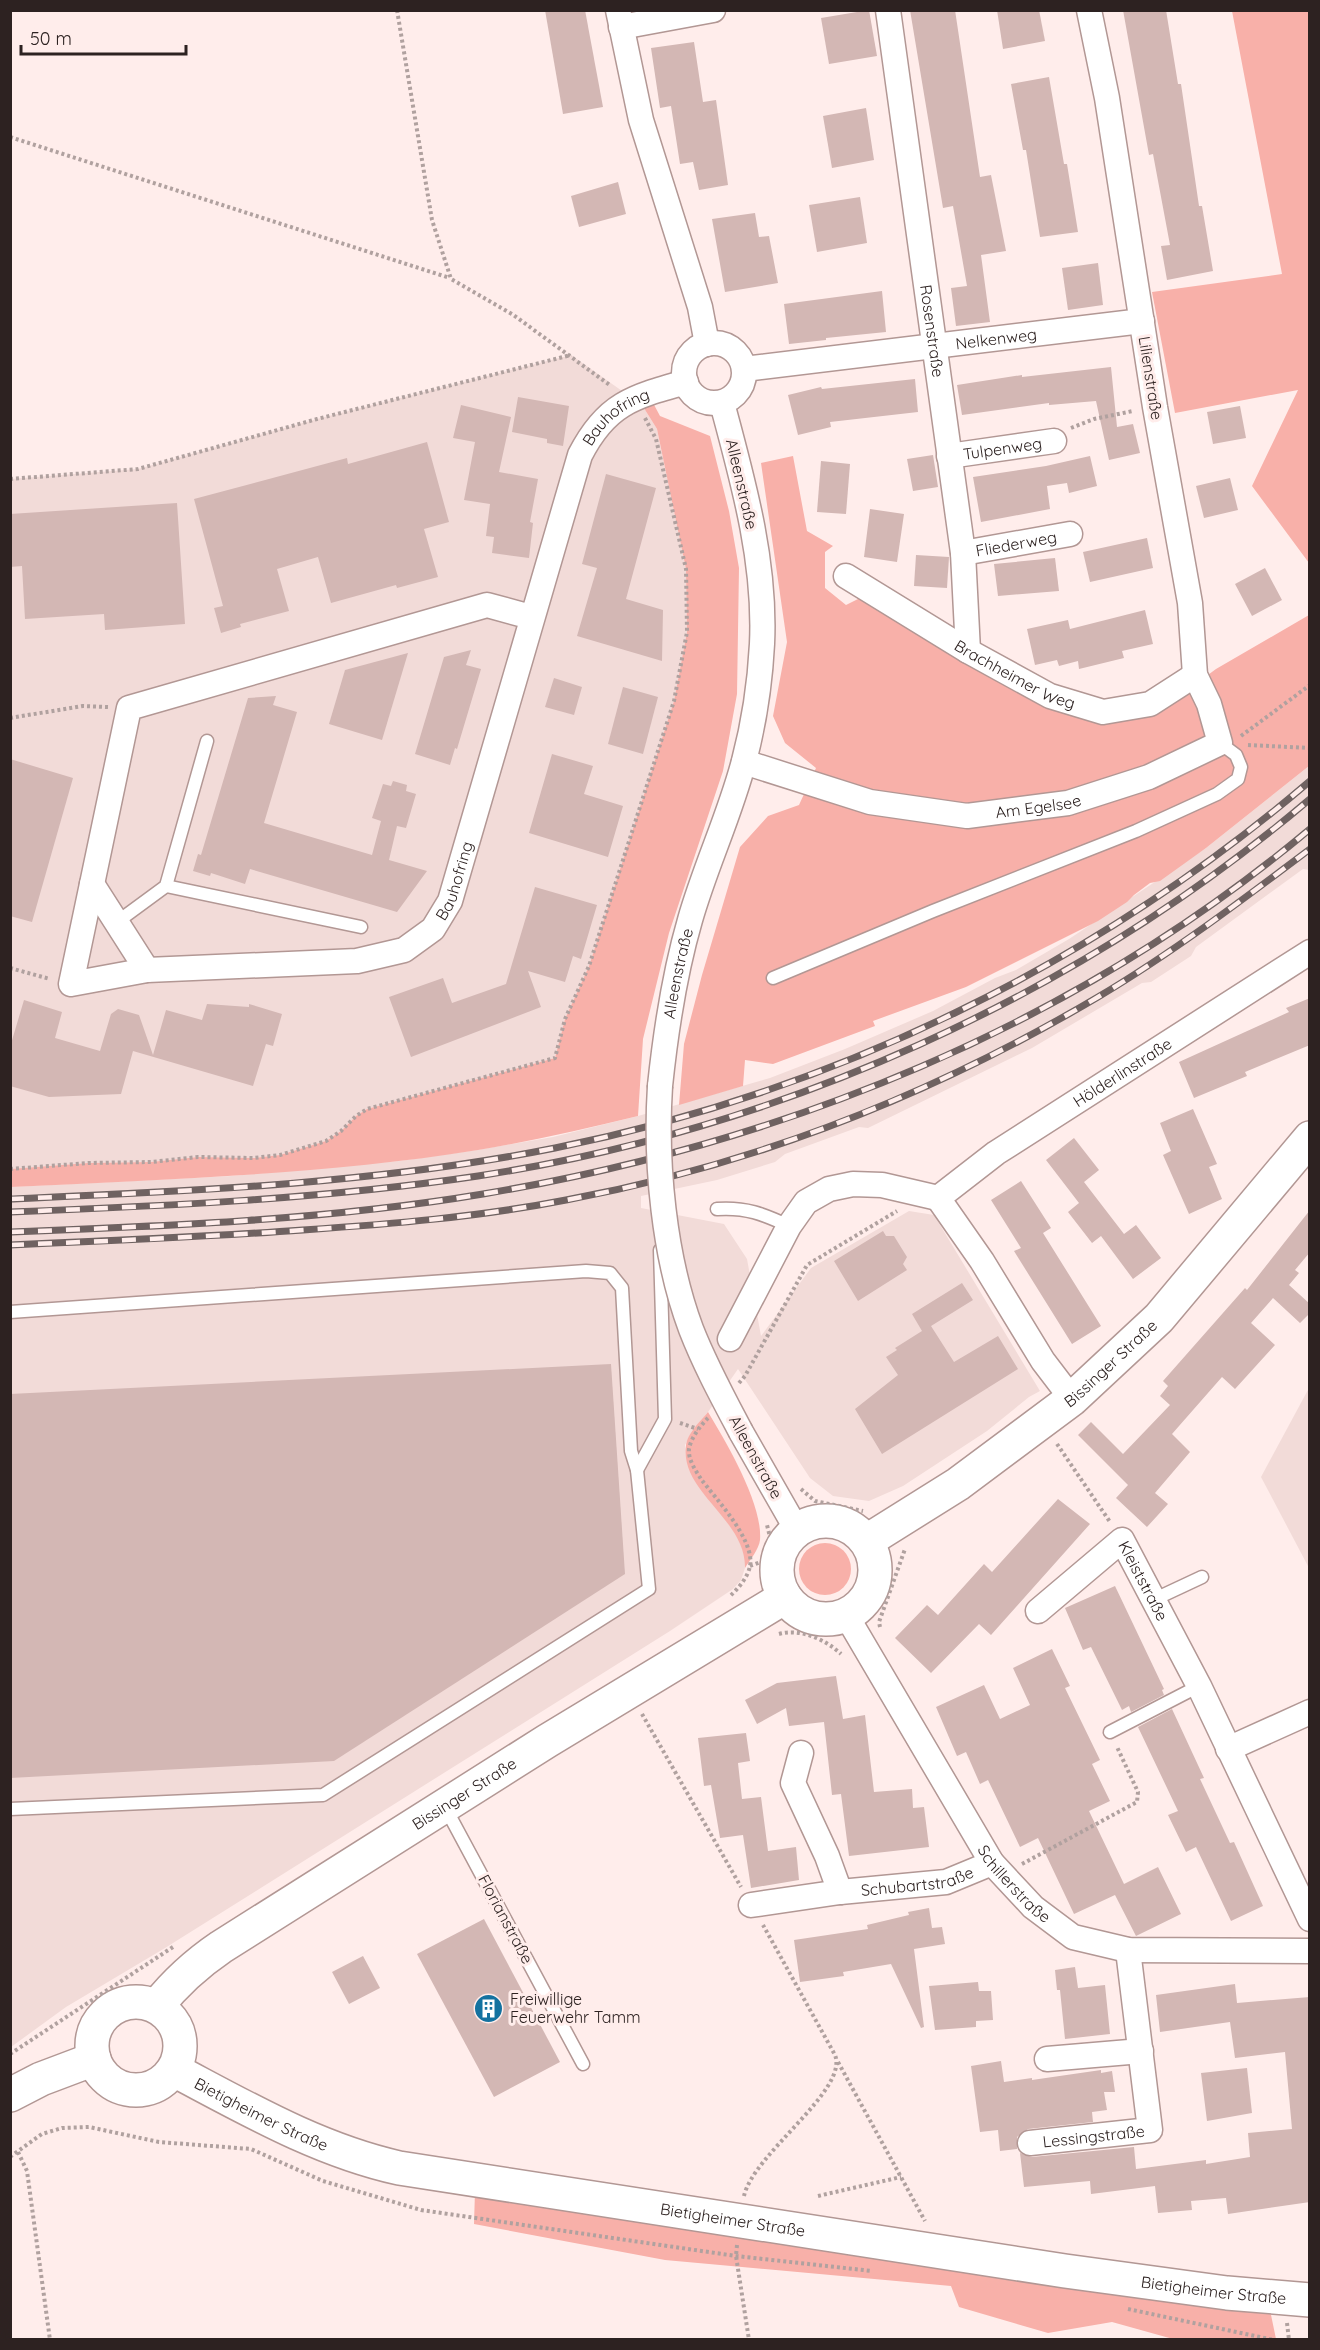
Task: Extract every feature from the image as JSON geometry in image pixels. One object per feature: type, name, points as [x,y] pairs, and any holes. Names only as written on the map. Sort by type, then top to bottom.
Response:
[{"type":"main road","name":"Bissinger Straße","points":[[867,1542],[957,1484],[1072,1399],[1159,1318],[1310,1138]]},
{"type":"main road","points":[[826,1521],[842,1523],[856,1530],[867,1542],[874,1557],[876,1575],[871,1591],[861,1605],[846,1615],[833,1619],[819,1619],[806,1615],[785,1597],[779,1583],[777,1568],[780,1554],[787,1541],[797,1530],[811,1523],[826,1521]]},
{"type":"main road","name":"Bissinger Straße","points":[[157,2006],[173,1986],[200,1961],[221,1947],[785,1597]]},
{"type":"main road","points":[[134,2001],[157,2006],[173,2022],[181,2042],[180,2056],[174,2070],[164,2080],[152,2087],[139,2090],[124,2089],[112,2083],[101,2073],[94,2059],[92,2037],[96,2026],[112,2008],[134,2001]]},
{"type":"main road","points":[[10,2096],[41,2079],[94,2059]]},
{"type":"main road","name":"Bietigheimer Straße","points":[[174,2070],[287,2129],[346,2153],[399,2168],[1185,2288],[1310,2300]]},
{"type":"street","points":[[707,344],[700,307],[641,120],[620,19],[713,10]]},
{"type":"street","name":"Rosenstraße","points":[[888,10],[963,553],[968,651]]},
{"type":"street","name":"Lilienstraße","points":[[1089,10],[1107,98],[1190,603],[1195,675],[1209,704],[1220,743]]},
{"type":"street","name":"Nelkenweg","points":[[744,369],[933,344],[1142,321]]},
{"type":"street","points":[[707,344],[722,344],[731,348],[739,356],[744,369],[742,384],[738,392],[722,402],[704,401],[689,389],[684,370],[693,352],[707,344]]},
{"type":"street","name":"Bauhofring","points":[[71,984],[147,970],[357,962],[404,950],[433,929],[450,901],[580,455],[592,432],[610,412],[629,401],[686,382]]},
{"type":"street","name":"Alleenstraße","points":[[722,402],[753,522],[762,643],[759,683],[744,762],[690,919],[673,983],[660,1086],[659,1154],[663,1211],[676,1274],[691,1328],[714,1382],[797,1530]]},
{"type":"street","name":"Tulpenweg","points":[[950,456],[1054,441]]},
{"type":"street","name":"Fliederweg","points":[[963,553],[1070,534]]},
{"type":"street","name":"Brachheimer Weg","points":[[846,576],[968,651],[1050,696],[1103,712],[1150,704],[1195,675]]},
{"type":"street","points":[[71,984],[129,708],[487,605],[531,617]]},
{"type":"street","name":"Am Egelsee","points":[[744,762],[870,802],[968,816],[1068,804],[1149,777],[1220,743]]},
{"type":"street","points":[[92,884],[147,970]]},
{"type":"street","name":"Hölderlinstraße","points":[[938,1198],[996,1153],[1310,952]]},
{"type":"street","points":[[730,1339],[789,1226],[806,1202],[829,1189],[853,1184],[882,1185],[938,1198],[982,1261],[1043,1361],[1072,1399]]},
{"type":"street","name":"Kleiststraße","points":[[1038,1611],[1122,1540],[1199,1686],[1310,1919]]},
{"type":"street","name":"Schillerstraße","points":[[846,1615],[997,1869],[1033,1907],[1073,1937],[1128,1950],[1310,1951]]},
{"type":"street","points":[[1228,1749],[1310,1712]]},
{"type":"street","name":"Schubartstraße","points":[[801,1753],[793,1783],[827,1856],[840,1892]]},
{"type":"street","name":"Schubartstraße","points":[[752,1905],[840,1892],[946,1882],[997,1869]]},
{"type":"street","name":"Lessingstraße","points":[[1030,2142],[1150,2130],[1128,1950]]},
{"type":"street","points":[[1047,2060],[1141,2051]]},
{"type":"lane","points":[[117,922],[166,886],[207,741]]},
{"type":"lane","points":[[773,978],[933,911],[1136,831],[1217,794],[1238,779],[1241,767],[1236,755],[1220,743]]},
{"type":"lane","points":[[166,886],[362,927]]},
{"type":"lane","points":[[717,1209],[756,1211],[789,1226]]},
{"type":"lane","points":[[637,1470],[665,1419],[660,1236]]},
{"type":"lane","points":[[10,1312],[586,1271],[610,1273],[622,1288],[632,1451],[637,1470],[649,1589],[323,1795],[10,1809]]},
{"type":"lane","points":[[1155,1599],[1202,1577]]},
{"type":"lane","points":[[1110,1732],[1199,1686]]},
{"type":"lane","name":"Florianstraße","points":[[445,1806],[583,2064]]},
{"type":"path","points":[[397,10],[432,220],[450,279]]},
{"type":"path","points":[[10,137],[450,279],[512,314],[571,355],[629,401],[649,422],[664,472],[686,569],[687,632],[674,701],[589,966],[565,1020],[555,1058],[368,1109],[326,1141],[280,1155],[253,1158],[198,1157],[151,1162],[88,1163],[10,1169]]},
{"type":"path","points":[[10,478],[138,469],[317,419],[571,355]]},
{"type":"path","points":[[1054,441],[1075,425],[1139,410]]},
{"type":"path","points":[[1220,743],[1241,736],[1310,685]]},
{"type":"path","points":[[10,718],[83,706],[129,708]]},
{"type":"path","points":[[1220,743],[1310,748]]},
{"type":"path","points":[[10,968],[71,984]]},
{"type":"path","points":[[736,1386],[745,1376],[807,1265],[906,1205],[938,1198]]},
{"type":"path","points":[[713,1412],[698,1429],[689,1450],[693,1467],[735,1524],[749,1550],[750,1566],[738,1589]]},
{"type":"path","points":[[1040,1423],[1060,1448],[1122,1540]]},
{"type":"path","points":[[750,1566],[763,1561],[770,1537],[764,1512],[799,1488],[815,1501],[842,1507],[862,1511],[882,1506],[907,1544],[879,1622],[881,1634],[842,1655],[830,1644],[809,1636],[785,1632],[771,1636],[755,1617]]},
{"type":"path","points":[[629,1692],[752,1905],[941,2251]]},
{"type":"path","points":[[997,1869],[1137,1802],[1138,1792],[1110,1732]]},
{"type":"path","points":[[740,2220],[746,2188],[769,2154],[821,2097],[836,2074],[837,2060]]},
{"type":"path","points":[[18,2152],[27,2171],[50,2340]]},
{"type":"path","points":[[818,2196],[901,2177]]},
{"type":"path","points":[[736,2256],[749,2340]]},
{"type":"shaded area","points":[[1232,11],[1309,11],[1309,563],[1252,486],[1298,390],[1175,413],[1152,292],[1282,274]]},
{"type":"shaded area","points":[[571,355],[642,405],[657,429],[686,569],[687,632],[674,701],[589,966],[565,1019],[555,1058],[367,1109],[326,1141],[280,1155],[253,1158],[198,1157],[151,1162],[88,1163],[11,1169],[10,479],[138,469],[317,419]]},
{"type":"shaded area","points":[[652,401],[660,416],[710,436],[729,511],[739,568],[737,694],[723,771],[669,933],[643,1039],[638,1116],[498,1146],[362,1165],[245,1175],[11,1187],[10,1169],[88,1163],[151,1162],[198,1157],[253,1158],[280,1155],[326,1141],[367,1109],[555,1058],[565,1019],[589,966],[674,701],[687,632],[686,569],[657,429],[642,405]]},
{"type":"shaded area","points":[[793,456],[807,531],[833,546],[825,552],[825,588],[846,605],[864,596],[1063,710],[1170,703],[1216,669],[1309,615],[1309,766],[1206,848],[1160,881],[1150,883],[1098,921],[966,987],[873,1021],[875,1026],[773,1064],[745,1060],[743,1086],[679,1105],[684,1044],[740,847],[768,816],[799,805],[816,768],[785,743],[773,716],[787,642],[761,463]]},
{"type":"shaded area","points":[[1309,766],[1309,870],[1303,869],[1196,947],[1191,956],[1151,982],[1142,983],[1032,1048],[868,1128],[859,1127],[785,1154],[775,1162],[717,1180],[641,1196],[641,1208],[724,1224],[747,1259],[761,1336],[811,1268],[909,1211],[934,1215],[1040,1391],[1029,1397],[987,1431],[903,1486],[869,1501],[833,1496],[810,1478],[738,1369],[692,1431],[685,1445],[690,1471],[738,1537],[745,1556],[745,1568],[741,1580],[733,1589],[670,1631],[165,1948],[66,2007],[11,2047],[11,1187],[232,1176],[399,1161],[477,1150],[553,1137],[638,1116],[770,1078],[933,1011],[995,978],[1016,970],[1069,939],[1206,848]]},
{"type":"shaded area","points":[[1309,1388],[1310,1568],[1261,1477]]},
{"type":"shaded area","points":[[708,1412],[742,1474],[756,1509],[760,1540],[745,1568],[743,1551],[735,1535],[702,1492],[687,1462],[686,1446],[689,1436]]},
{"type":"shaded area","points":[[825,1543],[839,1547],[847,1555],[851,1569],[847,1583],[839,1591],[825,1595],[811,1591],[803,1583],[799,1569],[803,1555],[811,1547]]},
{"type":"shaded area","points":[[475,2191],[1270,2310],[1276,2339],[1173,2339],[1112,2322],[1048,2333],[959,2307],[951,2286],[665,2260],[474,2224]]},
{"type":"building","points":[[545,10],[585,10],[603,107],[563,114]]},
{"type":"building","points":[[869,10],[877,56],[829,64],[821,18]]},
{"type":"building","points":[[910,10],[955,10],[980,177],[991,175],[1006,251],[981,255],[990,322],[956,326],[951,288],[967,286],[953,206],[943,208]]},
{"type":"building","points":[[997,10],[1039,10],[1045,41],[1003,49]]},
{"type":"building","points":[[1123,10],[1166,10],[1178,84],[1181,84],[1199,206],[1202,206],[1213,271],[1167,280],[1161,246],[1170,245],[1153,154],[1149,155]]},
{"type":"building","points":[[694,42],[703,102],[716,100],[728,185],[699,190],[693,162],[680,164],[671,106],[660,108],[651,48]]},
{"type":"building","points":[[1049,77],[1078,232],[1040,237],[1026,150],[1023,150],[1011,84]]},
{"type":"building","points":[[866,108],[874,160],[832,168],[823,116]]},
{"type":"building","points":[[618,182],[626,214],[579,227],[571,196]]},
{"type":"building","points":[[860,197],[867,243],[817,252],[809,205]]},
{"type":"building","points":[[755,213],[759,237],[769,236],[778,283],[725,292],[712,219]]},
{"type":"building","points":[[1098,263],[1103,305],[1068,310],[1062,268]]},
{"type":"building","points":[[882,291],[886,332],[789,344],[784,304]]},
{"type":"building","points":[[1111,367],[1117,427],[1133,424],[1140,453],[1109,460],[1096,401],[1049,405],[1049,403],[962,415],[957,385],[1022,375],[1022,377]]},
{"type":"building","points":[[915,379],[918,412],[830,422],[831,427],[798,435],[788,395],[821,387],[822,389]]},
{"type":"building","points":[[518,397],[569,406],[563,446],[547,443],[547,439],[512,432]]},
{"type":"building","points":[[461,405],[511,417],[499,472],[538,479],[530,522],[533,523],[529,558],[492,553],[494,537],[486,536],[490,504],[464,500],[475,442],[453,438]]},
{"type":"building","points":[[1240,406],[1246,438],[1213,444],[1207,412]]},
{"type":"building","points":[[427,442],[449,522],[424,529],[438,577],[397,588],[396,585],[331,603],[318,557],[277,569],[289,611],[240,624],[241,627],[221,633],[214,608],[223,606],[194,499],[347,458],[348,464]]},
{"type":"building","points":[[933,455],[938,487],[913,491],[907,459]]},
{"type":"building","points":[[1090,456],[1097,486],[1069,493],[1067,483],[1047,486],[1050,509],[981,522],[973,477],[1046,466]]},
{"type":"building","points":[[821,461],[850,464],[846,514],[817,512]]},
{"type":"building","points":[[606,474],[656,488],[626,599],[663,610],[662,661],[577,636],[597,568],[582,564]]},
{"type":"building","points":[[1230,478],[1238,510],[1204,518],[1196,486]]},
{"type":"building","points":[[177,503],[185,624],[105,630],[104,614],[25,619],[22,566],[10,567],[10,514]]},
{"type":"building","points":[[870,509],[904,514],[897,562],[864,557]]},
{"type":"building","points":[[1147,538],[1153,568],[1090,582],[1083,552]]},
{"type":"building","points":[[916,555],[949,557],[947,588],[914,586]]},
{"type":"building","points":[[1055,558],[1059,591],[998,596],[994,564]]},
{"type":"building","points":[[1265,568],[1282,600],[1252,616],[1235,584]]},
{"type":"building","points":[[1145,610],[1153,644],[1122,651],[1124,658],[1079,669],[1078,661],[1059,666],[1057,660],[1035,665],[1027,629],[1068,620],[1070,629]]},
{"type":"building","points":[[471,650],[466,665],[481,669],[450,765],[415,754],[444,657]]},
{"type":"building","points":[[408,653],[382,740],[329,724],[345,670]]},
{"type":"building","points":[[554,678],[582,687],[574,715],[545,707]]},
{"type":"building","points":[[623,687],[658,697],[643,754],[608,744]]},
{"type":"building","points":[[276,696],[273,705],[297,712],[264,823],[372,855],[381,821],[372,818],[383,784],[391,786],[393,781],[407,785],[406,791],[416,794],[406,828],[397,826],[389,860],[427,871],[397,912],[250,869],[245,884],[211,873],[210,876],[193,871],[198,854],[201,855],[248,698]]},
{"type":"building","points":[[552,754],[593,766],[584,794],[623,806],[608,857],[529,833]]},
{"type":"building","points":[[10,759],[73,778],[32,922],[10,916]]},
{"type":"building","points":[[535,887],[597,905],[581,959],[573,956],[565,982],[528,971],[541,1007],[411,1057],[389,997],[443,978],[452,1003],[506,984]]},
{"type":"building","points":[[1310,998],[1310,1045],[1245,1072],[1247,1076],[1194,1098],[1179,1062],[1289,1012],[1286,1008]]},
{"type":"building","points":[[24,1000],[62,1012],[55,1038],[100,1051],[111,1014],[118,1009],[139,1015],[153,1055],[166,1010],[202,1020],[207,1004],[249,1007],[249,1004],[282,1014],[273,1046],[266,1044],[253,1086],[133,1051],[121,1094],[49,1097],[10,1086],[10,1047]]},
{"type":"building","points":[[1193,1109],[1217,1164],[1209,1167],[1222,1199],[1189,1214],[1163,1155],[1171,1151],[1160,1123]]},
{"type":"building","points":[[1074,1138],[1099,1170],[1084,1182],[1124,1234],[1136,1225],[1161,1258],[1133,1279],[1101,1236],[1092,1243],[1068,1212],[1079,1203],[1046,1160]]},
{"type":"building","points":[[1021,1181],[1051,1228],[1043,1233],[1101,1326],[1072,1344],[1014,1251],[1021,1248],[991,1200]]},
{"type":"building","points":[[1310,1210],[1310,1252],[1295,1270],[1299,1273],[1289,1285],[1310,1304],[1310,1313],[1300,1323],[1273,1298],[1251,1323],[1275,1345],[1235,1389],[1222,1377],[1172,1434],[1190,1452],[1155,1493],[1168,1504],[1147,1527],[1116,1498],[1128,1485],[1078,1435],[1091,1422],[1123,1454],[1170,1405],[1160,1396],[1168,1386],[1163,1381],[1245,1288],[1247,1290]]},
{"type":"building","points":[[883,1231],[886,1236],[894,1236],[907,1257],[903,1264],[907,1270],[858,1301],[834,1261]]},
{"type":"building","points":[[962,1283],[973,1300],[931,1326],[954,1362],[998,1336],[1018,1369],[882,1454],[855,1409],[898,1375],[886,1357],[897,1350],[895,1348],[922,1331],[912,1314]]},
{"type":"building","points":[[611,1364],[625,1574],[334,1761],[10,1778],[10,1394]]},
{"type":"building","points":[[1058,1499],[1090,1524],[991,1635],[979,1624],[931,1673],[895,1638],[927,1605],[938,1615],[984,1564],[992,1572]]},
{"type":"building","points":[[1115,1586],[1164,1689],[1162,1690],[1164,1695],[1131,1712],[1129,1706],[1122,1710],[1091,1647],[1083,1650],[1065,1608]]},
{"type":"building","points":[[1052,1649],[1070,1686],[1065,1688],[1100,1760],[1092,1764],[1110,1801],[1089,1811],[1124,1884],[1158,1867],[1181,1914],[1136,1936],[1115,1895],[1074,1914],[1038,1838],[1020,1847],[988,1780],[980,1784],[966,1752],[957,1756],[936,1707],[984,1685],[1000,1719],[1030,1705],[1013,1668]]},
{"type":"building","points":[[836,1676],[843,1719],[865,1715],[874,1792],[912,1789],[913,1808],[924,1807],[929,1847],[849,1856],[841,1794],[832,1795],[824,1722],[789,1726],[786,1708],[757,1724],[745,1700],[777,1683]]},
{"type":"building","points":[[1172,1709],[1204,1778],[1200,1779],[1230,1843],[1234,1842],[1263,1906],[1231,1921],[1196,1847],[1186,1852],[1168,1815],[1178,1811],[1138,1727]]},
{"type":"building","points":[[746,1733],[750,1761],[738,1763],[742,1799],[761,1797],[768,1851],[796,1847],[799,1880],[751,1888],[743,1835],[720,1838],[711,1785],[704,1786],[698,1738]]},
{"type":"building","points":[[929,1908],[932,1928],[942,1927],[945,1944],[914,1949],[924,2027],[921,2028],[891,1964],[843,1972],[844,1976],[800,1982],[794,1940],[868,1929],[867,1925]]},
{"type":"building","name":"Freiwillige Feuerwehr Tamm","points":[[484,1919],[560,2062],[494,2097],[417,1954]]},
{"type":"building","points":[[363,1956],[380,1988],[349,2004],[332,1972]]},
{"type":"building","points":[[1075,1967],[1078,1988],[1105,1985],[1110,2034],[1065,2039],[1060,1990],[1057,1990],[1055,1970]]},
{"type":"building","points":[[978,1982],[979,1991],[991,1991],[993,2020],[976,2021],[976,2027],[935,2030],[929,1986]]},
{"type":"building","points":[[1235,1984],[1237,2003],[1310,1997],[1310,2202],[1228,2214],[1226,2198],[1191,2201],[1192,2210],[1158,2213],[1155,2186],[1091,2194],[1090,2181],[1024,2187],[1020,2153],[1032,2157],[1134,2147],[1136,2169],[1206,2160],[1206,2164],[1250,2157],[1248,2133],[1292,2129],[1285,2052],[1235,2058],[1230,2022],[1160,2032],[1156,1995]]},
{"type":"building","points":[[1001,2061],[1004,2082],[1101,2070],[1101,2073],[1112,2071],[1115,2092],[1104,2092],[1107,2110],[1092,2112],[1093,2122],[1028,2129],[1017,2137],[1017,2149],[1000,2151],[998,2130],[980,2132],[971,2066]]},
{"type":"building","points":[[1247,2068],[1252,2113],[1207,2121],[1201,2073]]},
{"type":"railway","points":[[10,1199],[215,1189],[420,1170],[555,1148],[658,1124],[760,1093],[859,1056],[956,1013],[1050,963],[1140,908],[1227,847],[1310,781]]},
{"type":"railway","points":[[10,1212],[245,1200],[420,1184],[478,1176],[591,1155],[702,1126],[812,1089],[920,1044],[1024,993],[1124,935],[1220,870],[1310,799]]},
{"type":"railway","points":[[10,1232],[306,1216],[424,1203],[595,1172],[706,1144],[815,1108],[921,1067],[1024,1018],[1124,962],[1219,899],[1310,829]]},
{"type":"railway","points":[[10,1245],[230,1235],[369,1225],[501,1211],[636,1185],[774,1146],[907,1095],[1036,1032],[1153,963],[1310,849]]},
{"type":"place","name":"Freiwillige Feuerwehr Tamm","points":[[489,2008]]}]
